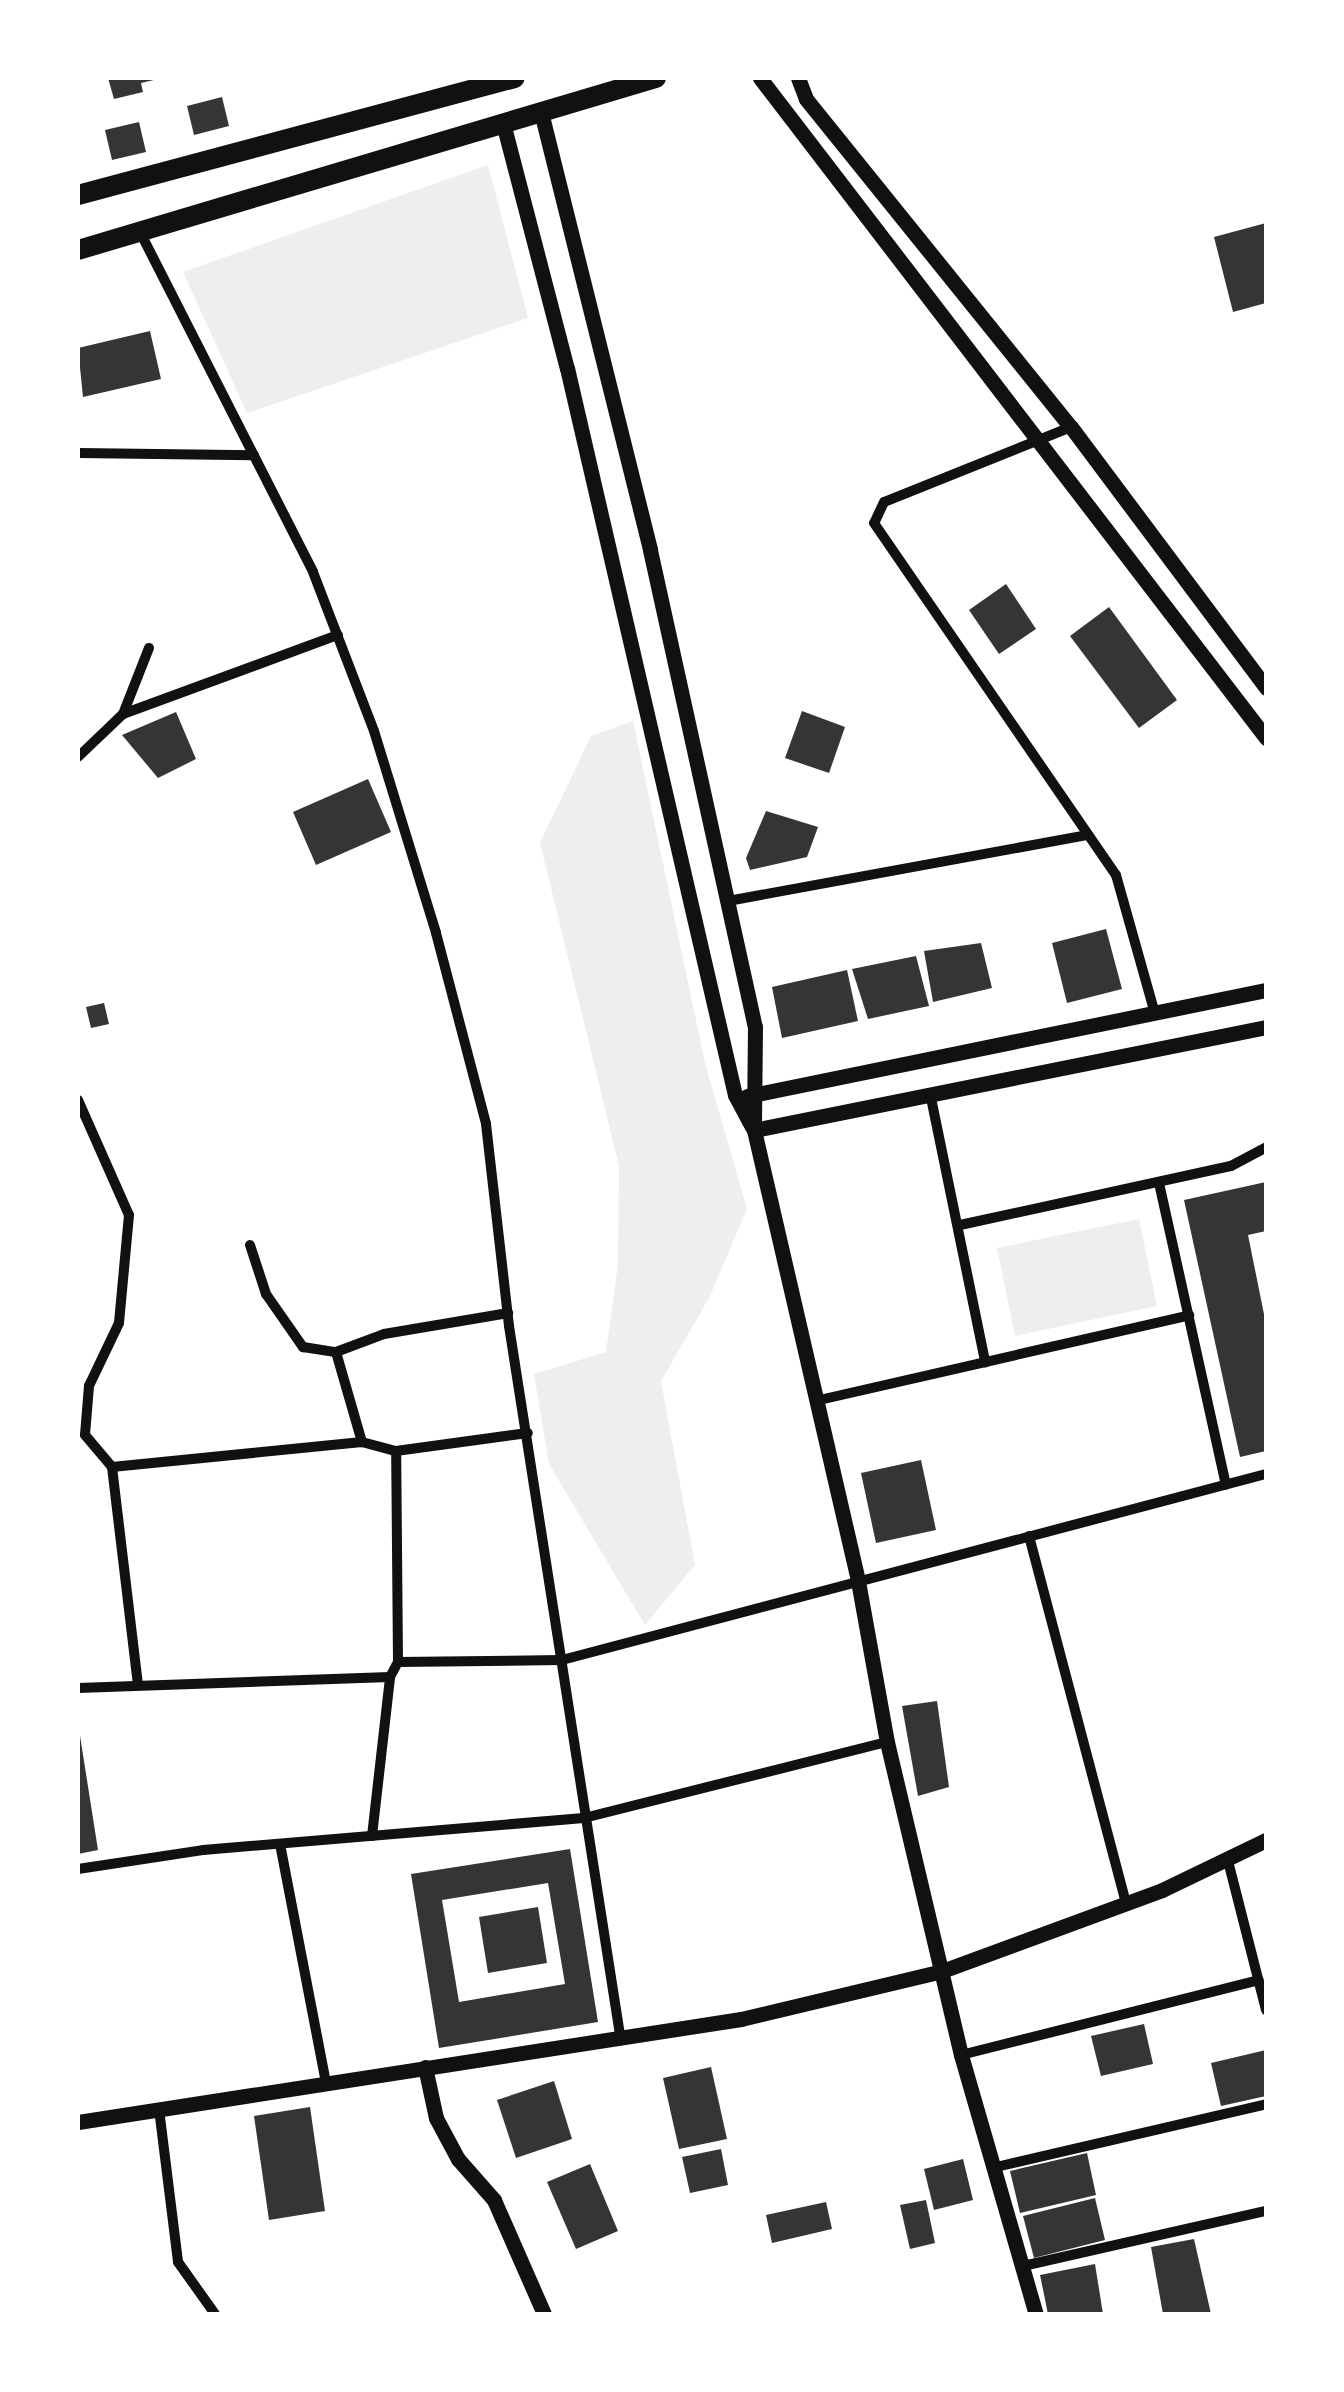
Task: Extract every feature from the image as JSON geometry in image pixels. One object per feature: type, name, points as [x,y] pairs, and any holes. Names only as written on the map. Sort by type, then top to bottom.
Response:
[{"type":"highway","points":[[78,250],[656,78]]},
{"type":"highway","points":[[78,195],[503,79]]},
{"type":"street","points":[[760,78],[1266,738]]},
{"type":"street","points":[[798,78],[806,99],[1071,426],[1266,688]]},
{"type":"street","points":[[541,112],[650,550],[755,1027],[754,1130],[858,1580],[887,1742],[961,2055],[1036,2314]]},
{"type":"street","points":[[503,123],[567,368],[735,1095],[754,1130]]},
{"type":"street","points":[[140,232],[254,455],[338,636],[402,823],[486,1124],[508,1313],[620,2035]]},
{"type":"street","points":[[1071,426],[884,502],[874,523],[1116,875],[1155,1014]]},
{"type":"street","points":[[78,453],[254,455]]},
{"type":"street","points":[[78,757],[124,714],[338,636]]},
{"type":"street","points":[[124,714],[149,648]]},
{"type":"street","points":[[728,901],[1088,834]]},
{"type":"street","points":[[735,1095],[754,1097],[1266,990]]},
{"type":"street","points":[[754,1130],[1266,1027]]},
{"type":"street","points":[[930,1093],[985,1362]]},
{"type":"street","points":[[78,1100],[129,1215],[119,1323],[89,1386],[81,1436],[112,1467],[138,1684]]},
{"type":"street","points":[[960,1225],[1231,1166],[1266,1148]]},
{"type":"street","points":[[1158,1183],[1226,1485]]},
{"type":"street","points":[[250,1245],[266,1294],[293,1340],[336,1352],[384,1334],[508,1313]]},
{"type":"street","points":[[815,1402],[1188,1315]]},
{"type":"street","points":[[336,1352],[362,1442]]},
{"type":"street","points":[[112,1467],[362,1442],[396,1451],[528,1432]]},
{"type":"street","points":[[372,1836],[390,1677],[398,1662],[396,1451]]},
{"type":"street","points":[[398,1662],[562,1660],[1266,1474]]},
{"type":"street","points":[[1029,1536],[1126,1903]]},
{"type":"street","points":[[78,1688],[390,1677]]},
{"type":"street","points":[[78,1869],[280,1844],[584,1818],[887,1742]]},
{"type":"street","points":[[78,2122],[741,2019],[942,1970],[1126,1903],[1266,1840]]},
{"type":"street","points":[[280,1844],[326,2084]]},
{"type":"street","points":[[1227,1857],[1266,2010]]},
{"type":"street","points":[[961,2055],[1260,1980]]},
{"type":"street","points":[[425,2067],[436,2118],[458,2159],[494,2200],[544,2314]]},
{"type":"street","points":[[992,2168],[1266,2104]]},
{"type":"street","points":[[159,2109],[178,2262],[216,2314]]},
{"type":"street","points":[[1023,2266],[1266,2211]]},
{"type":"shaded area","points":[[488,165],[528,318],[247,413],[183,272]]},
{"type":"shaded area","points":[[633,721],[705,1063],[747,1209],[710,1296],[661,1381],[695,1565],[645,1625],[549,1464],[534,1374],[606,1352],[618,1264],[619,1166],[540,843],[591,736]]},
{"type":"shaded area","points":[[1139,1219],[1157,1306],[1015,1336],[997,1248]]},
{"type":"building","points":[[108,78],[158,79],[141,83],[143,92],[114,99]]},
{"type":"building","points":[[222,97],[229,126],[194,135],[187,106]]},
{"type":"building","points":[[139,122],[146,152],[112,160],[105,130]]},
{"type":"building","points":[[1266,223],[1266,303],[1233,312],[1214,237]]},
{"type":"building","points":[[150,331],[161,379],[83,397],[78,348]]},
{"type":"building","points":[[1006,584],[1036,629],[999,654],[969,610]]},
{"type":"building","points":[[1109,607],[1177,700],[1139,728],[1070,636]]},
{"type":"building","points":[[802,711],[845,727],[829,773],[785,758]]},
{"type":"building","points":[[176,712],[196,759],[158,778],[122,735]]},
{"type":"building","points":[[368,779],[391,832],[316,865],[293,812]]},
{"type":"building","points":[[766,811],[818,827],[807,857],[750,870],[746,858]]},
{"type":"building","points":[[1106,929],[1122,989],[1067,1003],[1052,943]]},
{"type":"building","points":[[981,943],[992,988],[933,1002],[924,951]]},
{"type":"building","points":[[916,956],[929,1006],[868,1019],[852,969]]},
{"type":"building","points":[[847,970],[858,1021],[782,1038],[772,987]]},
{"type":"building","points":[[104,1003],[109,1024],[91,1028],[86,1007]]},
{"type":"building","points":[[1266,1182],[1266,1231],[1248,1235],[1266,1324],[1266,1451],[1240,1457],[1184,1200]]},
{"type":"building","points":[[921,1460],[936,1530],[876,1543],[861,1473]]},
{"type":"building","points":[[937,1701],[949,1787],[918,1796],[902,1706]]},
{"type":"building","points":[[78,1723],[98,1850],[78,1854]]},
{"type":"building","points":[[570,1849],[598,2022],[439,2048],[411,1874]],"holes":[[[548,1883],[565,1984],[459,2002],[442,1900]]]},
{"type":"building","points":[[538,1907],[547,1963],[488,1973],[479,1917]]},
{"type":"building","points":[[1144,2024],[1153,2064],[1101,2076],[1091,2036]]},
{"type":"building","points":[[1266,2050],[1266,2096],[1221,2106],[1211,2063]]},
{"type":"building","points":[[711,2067],[727,2139],[679,2149],[663,2078]]},
{"type":"building","points":[[554,2081],[572,2139],[516,2158],[497,2100]]},
{"type":"building","points":[[310,2107],[325,2211],[269,2220],[254,2116]]},
{"type":"building","points":[[721,2149],[728,2185],[690,2193],[682,2157]]},
{"type":"building","points":[[1087,2153],[1096,2195],[1020,2213],[1010,2171]]},
{"type":"building","points":[[963,2159],[973,2200],[934,2210],[924,2169]]},
{"type":"building","points":[[590,2164],[618,2231],[576,2249],[547,2182]]},
{"type":"building","points":[[1095,2198],[1105,2240],[1034,2258],[1023,2216]]},
{"type":"building","points":[[926,2200],[935,2243],[910,2249],[900,2205]]},
{"type":"building","points":[[826,2202],[832,2229],[772,2243],[766,2215]]},
{"type":"building","points":[[1194,2239],[1211,2314],[1163,2314],[1151,2247]]},
{"type":"building","points":[[1095,2264],[1103,2314],[1048,2314],[1040,2275]]}]
